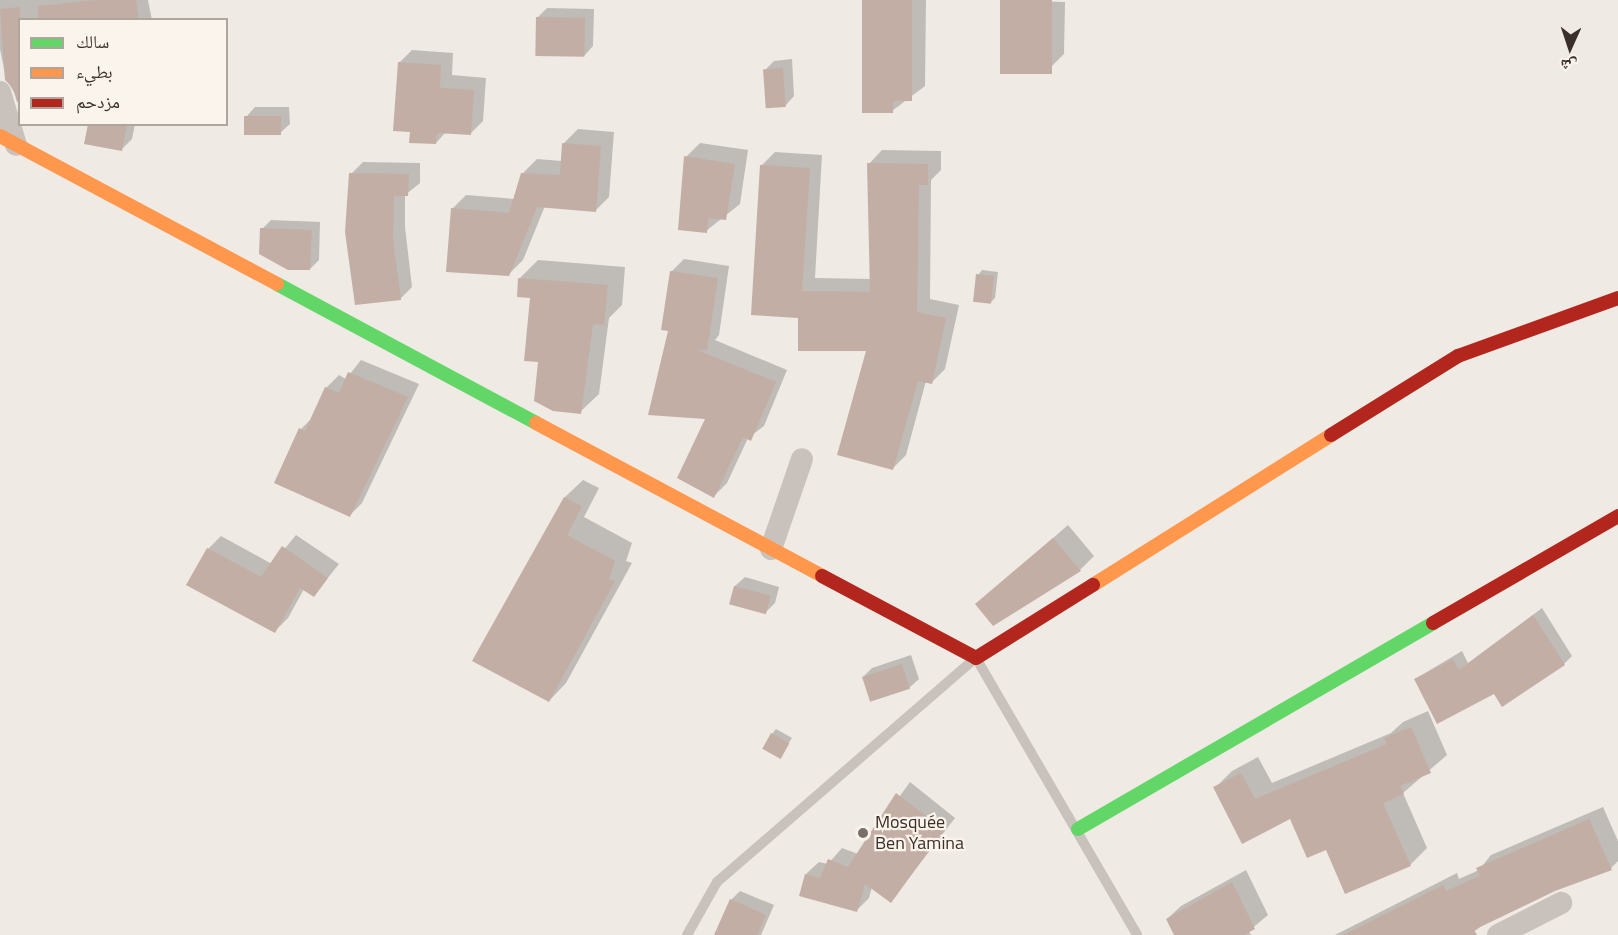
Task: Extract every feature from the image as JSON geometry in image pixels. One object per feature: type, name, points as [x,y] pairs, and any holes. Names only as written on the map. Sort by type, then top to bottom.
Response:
[{"type":"street","points":[[0,92],[8,141],[976,658],[1458,356],[1618,298]]},
{"type":"street","points":[[771,549],[802,459]]},
{"type":"street","points":[[1078,829],[1618,516]]},
{"type":"street","points":[[1498,935],[1561,903]]},
{"type":"lane","points":[[687,935],[717,882],[976,658],[1078,829],[1137,935]]},
{"type":"building","points":[[96,0],[136,0],[139,18],[38,18],[38,6]]},
{"type":"building","points":[[862,0],[912,0],[912,101],[893,101],[893,113],[862,113]]},
{"type":"building","points":[[1000,0],[1052,0],[1052,74],[1000,74]]},
{"type":"building","points":[[20,7],[18,102],[13,88],[5,80],[0,9]]},
{"type":"building","points":[[536,17],[585,18],[584,57],[535,56]]},
{"type":"building","points":[[398,62],[441,65],[440,88],[474,90],[471,135],[437,133],[436,144],[409,143],[410,132],[393,131]]},
{"type":"building","points":[[783,68],[786,107],[766,108],[763,69]]},
{"type":"building","points":[[244,116],[281,116],[281,135],[244,135]]},
{"type":"building","points":[[88,126],[127,126],[122,151],[84,144]]},
{"type":"building","points":[[562,143],[601,146],[596,212],[537,207],[509,276],[446,272],[451,208],[509,213],[521,173],[560,175]]},
{"type":"building","points":[[684,156],[735,164],[726,220],[708,218],[707,233],[678,230]]},
{"type":"building","points":[[867,163],[928,164],[928,185],[919,185],[917,312],[946,318],[932,384],[918,381],[893,470],[837,455],[866,351],[798,351],[798,318],[751,315],[760,165],[810,168],[802,291],[870,292]]},
{"type":"building","points":[[349,173],[409,174],[408,196],[394,196],[393,240],[401,300],[355,305],[345,232]]},
{"type":"building","points":[[260,228],[312,230],[310,270],[288,270],[259,254]]},
{"type":"building","points":[[670,271],[718,278],[707,350],[697,350],[776,382],[751,441],[743,437],[714,498],[677,478],[705,419],[648,415],[668,331],[661,330]]},
{"type":"building","points":[[976,274],[994,276],[991,304],[973,302]]},
{"type":"building","points":[[518,278],[608,285],[604,325],[593,324],[581,414],[553,411],[534,401],[538,362],[524,361],[530,298],[517,297]]},
{"type":"building","points":[[348,372],[408,397],[350,517],[274,483],[299,428],[305,431],[325,387],[339,393]]},
{"type":"building","points":[[564,497],[582,506],[567,535],[615,561],[609,579],[615,581],[549,702],[472,661]]},
{"type":"building","points":[[1053,538],[1081,571],[993,626],[975,604]]},
{"type":"building","points":[[282,546],[328,578],[314,597],[300,588],[275,633],[186,585],[207,548],[261,577]]},
{"type":"building","points":[[734,586],[771,596],[766,614],[729,604]]},
{"type":"building","points":[[1533,615],[1565,665],[1502,707],[1494,694],[1437,724],[1414,679],[1453,659],[1459,670]]},
{"type":"building","points":[[902,664],[910,689],[870,702],[862,677]]},
{"type":"building","points":[[1411,727],[1431,773],[1400,786],[1404,794],[1383,803],[1411,866],[1345,894],[1326,850],[1307,858],[1290,819],[1242,844],[1213,787],[1241,773],[1255,799],[1387,744],[1384,738]]},
{"type":"building","points":[[771,733],[789,743],[781,759],[762,749]]},
{"type":"building","points":[[896,793],[944,830],[891,903],[865,884],[857,912],[799,896],[805,874],[820,878],[828,859],[848,867]]},
{"type":"building","points":[[1589,819],[1612,870],[1555,891],[1474,930],[1477,935],[1343,935],[1443,885],[1446,891],[1480,876],[1476,868]]},
{"type":"building","points":[[1232,882],[1255,929],[1244,935],[1174,935],[1166,919]]},
{"type":"building","points":[[730,899],[766,915],[757,935],[714,935]]},
{"type":"traffic: fast","points":[[277,284],[536,423]]},
{"type":"traffic: fast","points":[[1078,829],[1433,623]]},
{"type":"traffic: slow","points":[[0,136],[277,284]]},
{"type":"traffic: slow","points":[[536,423],[822,576]]},
{"type":"traffic: slow","points":[[1093,585],[1331,435]]},
{"type":"traffic: jam","points":[[1331,435],[1458,356],[1618,298]]},
{"type":"traffic: jam","points":[[1433,623],[1618,516]]},
{"type":"traffic: jam","points":[[822,576],[976,658],[1093,585]]},
{"type":"place","name":"Mosquée Ben Yamina","points":[[863,833]]}]
